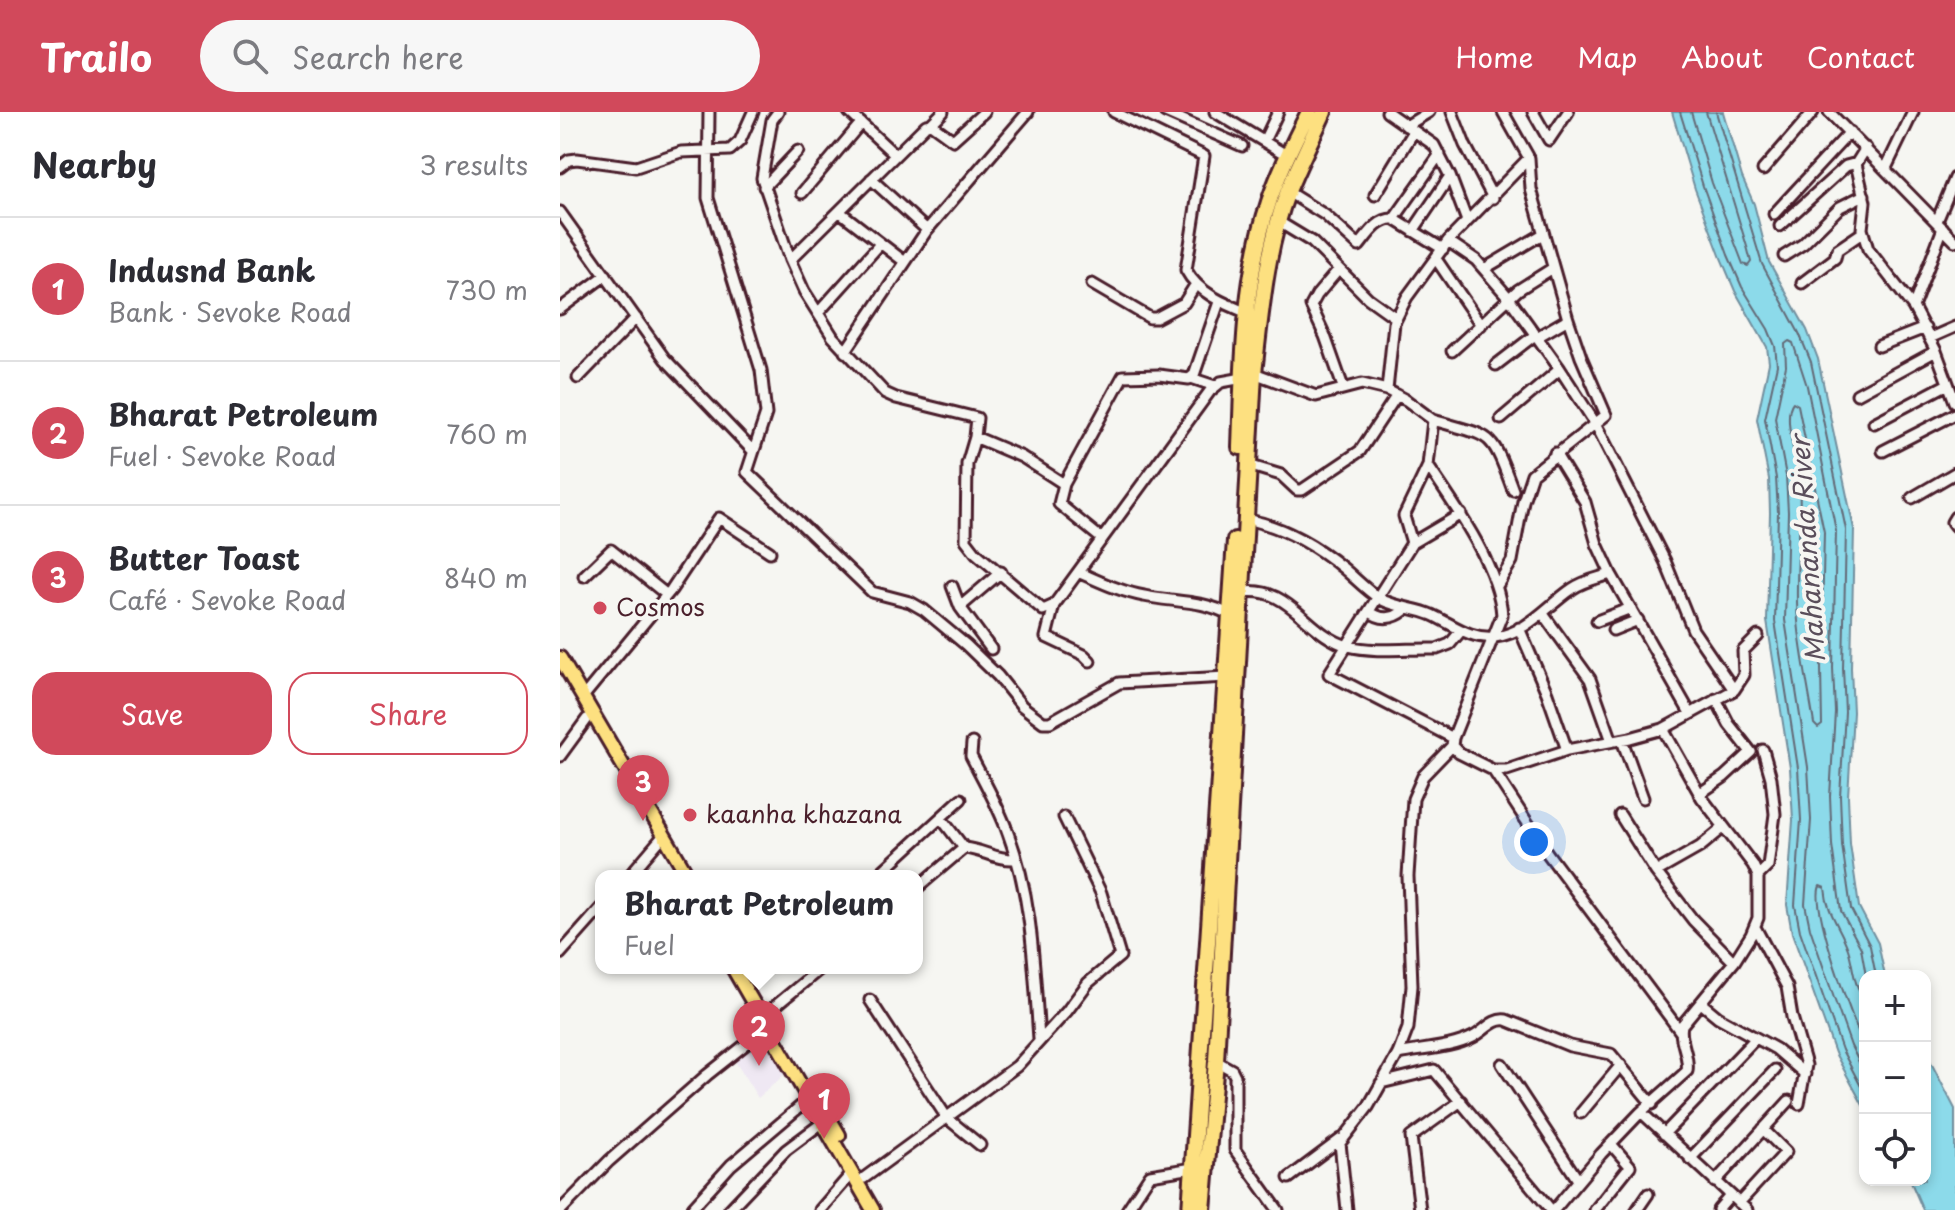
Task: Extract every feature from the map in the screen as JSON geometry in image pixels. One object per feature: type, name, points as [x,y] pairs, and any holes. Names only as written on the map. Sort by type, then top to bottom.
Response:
[{"type":"highway","points":[[1190,1210],[1230,615],[1237,593],[1245,519],[1248,313],[1252,270],[1262,226],[1288,156],[1309,112]]},
{"type":"highway","points":[[1203,1210],[1216,1061],[1248,376],[1264,284],[1279,222],[1288,192],[1324,112]]},
{"type":"main road","points":[[560,658],[583,697],[590,717]]},
{"type":"main road","points":[[560,673],[684,870]]},
{"type":"main road","points":[[661,838],[676,870]]},
{"type":"main road","points":[[737,974],[770,1021],[858,1176],[873,1210]]},
{"type":"main road","points":[[745,974],[822,1123],[882,1210]]},
{"type":"street","points":[[709,112],[708,198],[761,370],[765,394],[766,414],[747,472],[874,594],[910,602],[924,610],[966,645],[998,676],[1017,701],[1043,722],[1050,722],[1119,683],[1226,677]]},
{"type":"street","points":[[560,167],[573,159],[636,167],[681,152],[726,151],[735,147],[753,112]]},
{"type":"street","points":[[778,112],[772,120],[762,175],[790,260],[804,291],[845,352],[890,396],[976,417],[975,437],[967,464],[966,540],[976,553],[1043,610],[1054,605]]},
{"type":"street","points":[[849,112],[894,154]]},
{"type":"street","points":[[790,260],[894,154],[943,112]]},
{"type":"street","points":[[931,124],[953,140],[984,112]]},
{"type":"street","points":[[845,352],[927,230],[1028,112]]},
{"type":"street","points":[[1114,112],[1204,156],[1185,265],[1196,284],[1219,302],[1248,313]]},
{"type":"street","points":[[1167,112],[1242,146]]},
{"type":"street","points":[[1264,141],[1278,112]]},
{"type":"street","points":[[1387,112],[1434,145],[1467,221]]},
{"type":"street","points":[[1375,195],[1410,128],[1429,112]]},
{"type":"street","points":[[1452,112],[1465,145],[1493,198]]},
{"type":"street","points":[[1497,586],[1512,561],[1530,477],[1555,453],[1606,415],[1568,319],[1531,189],[1529,158],[1503,112]]},
{"type":"street","points":[[1533,112],[1549,140],[1568,112]]},
{"type":"street","points":[[1763,170],[1813,112]]},
{"type":"street","points":[[1829,112],[1954,238]]},
{"type":"street","points":[[1886,168],[1913,112]]},
{"type":"street","points":[[1218,113],[1288,156]]},
{"type":"street","points":[[802,193],[861,123]]},
{"type":"street","points":[[1774,214],[1850,132]]},
{"type":"street","points":[[1866,148],[1857,163],[1864,195],[1862,233],[1868,249],[1913,307],[1925,328],[1955,402]]},
{"type":"street","points":[[764,187],[798,151]]},
{"type":"street","points":[[1394,219],[1440,154]]},
{"type":"street","points":[[1387,390],[1396,318],[1407,297],[1467,221],[1529,158]]},
{"type":"street","points":[[1780,226],[1846,166],[1857,163]]},
{"type":"street","points":[[1413,231],[1450,176]]},
{"type":"street","points":[[1913,307],[1955,178]]},
{"type":"street","points":[[871,179],[927,230]]},
{"type":"street","points":[[1288,192],[1325,215],[1359,246],[1379,224],[1394,219],[1446,245],[1484,269],[1509,298],[1595,423],[1665,561],[1693,630],[1734,690]]},
{"type":"street","points":[[1784,256],[1803,244],[1840,207],[1864,195]]},
{"type":"street","points":[[560,212],[683,380],[753,451]]},
{"type":"street","points":[[840,212],[905,262]]},
{"type":"street","points":[[1279,222],[1301,233],[1368,298],[1396,318]]},
{"type":"street","points":[[1802,283],[1835,258],[1837,250],[1862,233]]},
{"type":"street","points":[[1484,269],[1543,234]]},
{"type":"street","points":[[818,313],[880,244]]},
{"type":"street","points":[[1436,259],[1481,325]]},
{"type":"street","points":[[1452,351],[1509,298],[1553,268]]},
{"type":"street","points":[[1339,269],[1311,306],[1343,387]]},
{"type":"street","points":[[560,309],[606,275]]},
{"type":"street","points":[[1092,284],[1150,318],[1156,318],[1184,303],[1196,284]]},
{"type":"street","points":[[1191,378],[1202,357],[1219,302]]},
{"type":"street","points":[[578,378],[636,318]]},
{"type":"street","points":[[1496,365],[1536,336],[1568,319]]},
{"type":"street","points":[[1930,338],[1955,327]]},
{"type":"street","points":[[1879,346],[1925,328]]},
{"type":"street","points":[[1857,394],[1936,351]]},
{"type":"street","points":[[1501,419],[1560,369]]},
{"type":"street","points":[[1102,539],[1059,504],[1064,484],[1123,376],[1191,378],[1215,386],[1248,376],[1316,396],[1362,384],[1387,390],[1433,420],[1485,436],[1497,448],[1513,490]]},
{"type":"street","points":[[1874,423],[1948,384]]},
{"type":"street","points":[[1090,661],[1046,637],[1054,605],[1215,386]]},
{"type":"street","points":[[1248,465],[1281,475],[1297,490],[1302,490],[1360,451],[1397,395]]},
{"type":"street","points":[[1883,451],[1955,414]]},
{"type":"street","points":[[1412,543],[1404,516],[1428,466],[1433,420]]},
{"type":"street","points":[[975,437],[1022,457],[1064,484]]},
{"type":"street","points":[[1555,453],[1585,502],[1597,544],[1611,574],[1690,713]]},
{"type":"street","points":[[1289,1178],[1341,1139],[1368,1107],[1398,1054],[1408,1028],[1411,1008],[1408,876],[1413,799],[1423,776],[1453,742],[1502,615],[1497,586],[1461,514],[1428,466]]},
{"type":"street","points":[[1912,498],[1955,473]]},
{"type":"street","points":[[1461,514],[1412,543],[1330,676],[1453,742],[1459,753],[1493,770],[1507,770],[1567,750],[1663,729],[1734,690],[1744,675],[1743,651],[1758,636]]},
{"type":"street","points":[[1955,517],[1952,522],[1955,526]]},
{"type":"street","points":[[583,697],[667,595],[719,518],[770,552]]},
{"type":"street","points":[[1245,519],[1289,532],[1325,554],[1378,598],[1405,610],[1430,614],[1460,632],[1494,637],[1519,628],[1543,614],[1577,586],[1611,574]]},
{"type":"street","points":[[584,576],[611,550],[667,595]]},
{"type":"street","points":[[960,607],[1001,572]]},
{"type":"street","points":[[1078,572],[1128,592],[1206,605],[1230,615]]},
{"type":"street","points":[[952,586],[960,607],[991,649]]},
{"type":"street","points":[[1237,593],[1254,589],[1272,594],[1347,646],[1437,649],[1450,644],[1460,632]]},
{"type":"street","points":[[1597,621],[1631,608]]},
{"type":"street","points":[[1369,611],[1376,616],[1389,618],[1397,617],[1405,610]]},
{"type":"street","points":[[1543,614],[1590,679],[1643,798]]},
{"type":"street","points":[[1613,630],[1638,620]]},
{"type":"street","points":[[1519,628],[1567,750]]},
{"type":"street","points":[[1699,794],[1724,777],[1751,752],[1729,724],[1716,699]]},
{"type":"street","points":[[560,756],[590,717]]},
{"type":"street","points":[[1663,729],[1699,794],[1758,876],[1758,918],[1755,927],[1734,962],[1680,1031]]},
{"type":"street","points":[[972,743],[971,756],[1008,832],[1016,859],[1034,955],[1039,1039]]},
{"type":"street","points":[[1758,876],[1768,866],[1775,814],[1771,778],[1763,750]]},
{"type":"street","points":[[1381,1083],[1433,1069],[1552,1210],[1641,1112],[1687,1071],[1680,1031],[1548,854],[1493,770]]},
{"type":"street","points":[[884,870],[961,799]]},
{"type":"street","points":[[1620,815],[1656,872],[1693,920],[1734,962]]},
{"type":"street","points":[[820,1210],[858,1176],[947,1118],[1017,1066],[1088,983],[1119,958],[1121,953],[1101,893],[1064,817]]},
{"type":"street","points":[[941,818],[964,848]]},
{"type":"street","points":[[1656,872],[1700,847],[1723,828]]},
{"type":"street","points":[[634,870],[661,838]]},
{"type":"street","points":[[923,883],[964,848],[1000,859],[1016,859]]},
{"type":"street","points":[[560,954],[595,915]]},
{"type":"street","points":[[1715,1182],[1763,1129],[1794,1103],[1805,1074],[1806,1065],[1787,987],[1755,927]]},
{"type":"street","points":[[561,1210],[609,1161],[770,1021],[815,974]]},
{"type":"street","points":[[870,1000],[947,1118],[980,1145]]},
{"type":"street","points":[[1701,1003],[1718,1017],[1774,1048],[1805,1074]]},
{"type":"street","points":[[1398,1054],[1470,1038],[1502,1019],[1570,1046],[1608,1053],[1652,1104]]},
{"type":"street","points":[[1664,1134],[1756,1038]]},
{"type":"street","points":[[1216,1061],[1232,1070],[1235,1076],[1235,1150],[1278,1210]]},
{"type":"street","points":[[1502,1064],[1578,1180]]},
{"type":"street","points":[[1581,1113],[1621,1065]]},
{"type":"street","points":[[1690,1159],[1775,1070]]},
{"type":"street","points":[[693,1207],[731,1165],[809,1099]]},
{"type":"street","points":[[1420,1210],[1411,1137],[1461,1101]]},
{"type":"street","points":[[1641,1112],[1743,1207],[1786,1152],[1763,1129]]},
{"type":"street","points":[[729,1210],[786,1150],[822,1123]]},
{"type":"street","points":[[1341,1139],[1347,1210]]},
{"type":"street","points":[[1595,1210],[1630,1166],[1611,1144]]},
{"type":"street","points":[[1127,1210],[1150,1175],[1193,1168]]},
{"type":"street","points":[[1637,1210],[1648,1194]]},
{"type":"street","points":[[1718,1210],[1730,1196]]},
{"type":"shaded area","points":[[761,1036],[785,1074],[758,1098],[733,1058]]},
{"type":"water","name":"Mahananda River","points":[[1672,112],[1723,112],[1742,177],[1754,204],[1769,262],[1807,330],[1818,359],[1854,529],[1853,712],[1848,796],[1850,844],[1859,907],[1878,943],[1884,970],[1859,970],[1859,1098],[1835,1053],[1792,933],[1787,905],[1793,820],[1790,768],[1767,621],[1769,479],[1757,419],[1769,363],[1767,347],[1735,291],[1695,189]]},
{"type":"water","points":[[1931,1063],[1955,1109],[1955,1210],[1923,1210],[1913,1186],[1931,1186]]},
{"type":"place","name":"Cosmos","points":[[600,608]]},
{"type":"place","name":"kaanha khazana","points":[[690,815]]},
{"type":"place","name":"Butter Toast","points":[[643,821]]},
{"type":"place","name":"Bharat Petroleum","points":[[759,1066]]},
{"type":"place","name":"Indusnd Bank","points":[[824,1139]]}]
